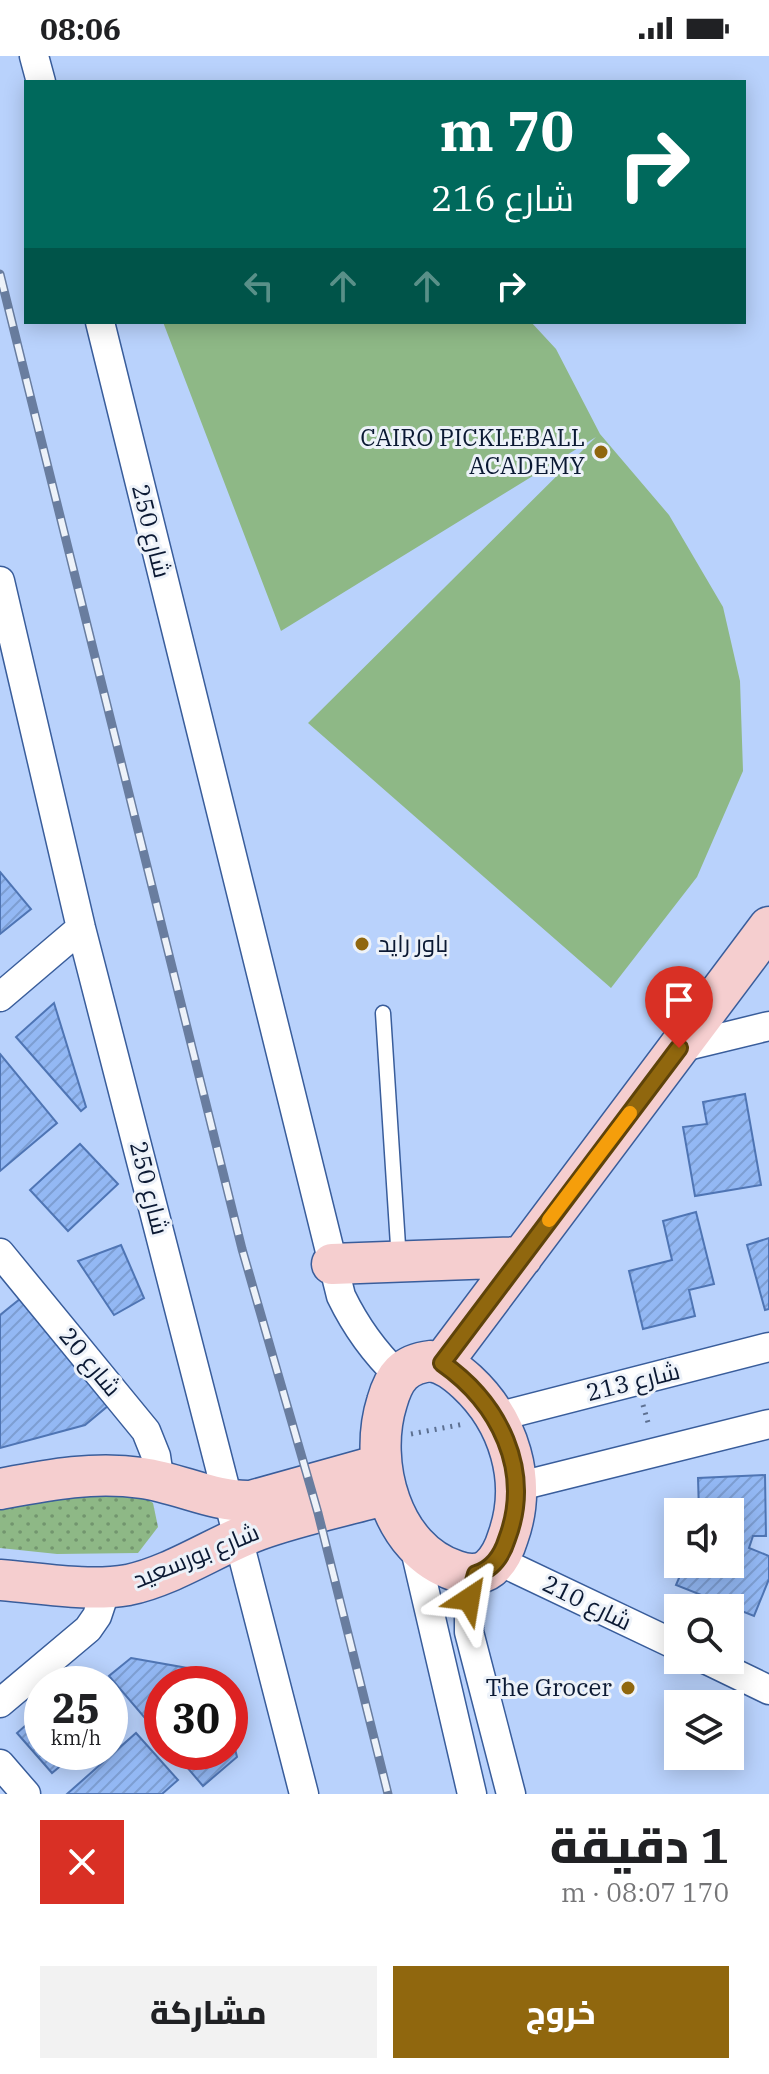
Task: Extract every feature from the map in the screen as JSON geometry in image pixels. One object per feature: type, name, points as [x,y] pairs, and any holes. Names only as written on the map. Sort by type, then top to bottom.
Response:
[{"type":"main road","points":[[442,1363],[769,927]]},
{"type":"main road","points":[[332,1264],[522,1257]]},
{"type":"main road","points":[[418,1362],[442,1363],[472,1387],[496,1417],[511,1451],[516,1487],[512,1525],[486,1567],[448,1569],[423,1552],[398,1519],[382,1466],[382,1416],[398,1375],[418,1362]]},
{"type":"main road","name":"شارع بورسعيد","points":[[0,1580],[107,1586],[127,1585],[163,1575],[234,1520],[251,1501],[382,1466]]},
{"type":"main road","name":"شارع بورسعيد","points":[[0,1489],[91,1474],[144,1478],[234,1520]]},
{"type":"street","points":[[34,56],[40,80]]},
{"type":"street","name":"شارع 250","points":[[100,324],[341,1296],[355,1325],[374,1352],[398,1375]]},
{"type":"street","name":"شارع 250","points":[[0,581],[11,675],[81,928],[304,1794]]},
{"type":"street","points":[[0,997],[81,928]]},
{"type":"street","points":[[679,1048],[769,1026]]},
{"type":"street","name":"شارع 20","points":[[0,1253],[146,1431],[156,1456],[160,1483]]},
{"type":"street","name":"شارع 213","points":[[496,1417],[769,1347]]},
{"type":"street","points":[[516,1487],[769,1424]]},
{"type":"street","points":[[413,1541],[472,1794]]},
{"type":"street","points":[[486,1567],[469,1599],[469,1632],[511,1794]]},
{"type":"street","name":"شارع 210","points":[[486,1567],[664,1640]]},
{"type":"street","points":[[0,1703],[88,1629],[97,1616],[107,1586]]},
{"type":"street","points":[[736,1674],[769,1690]]},
{"type":"street","points":[[0,1764],[26,1794]]},
{"type":"lane","points":[[383,1013],[399,1261]]},
{"type":"path","points":[[636,1381],[656,1452]]},
{"type":"path","points":[[382,1466],[496,1417]]},
{"type":"green space","points":[[164,324],[533,324],[556,349],[600,434],[669,515],[723,607],[740,681],[743,771],[697,877],[611,988],[308,723],[596,437],[281,631]]},
{"type":"green space","points":[[126,1486],[153,1503],[158,1527],[138,1553],[57,1554],[0,1548],[0,1506]]},
{"type":"building","points":[[0,872],[31,909],[0,934]]},
{"type":"building","points":[[54,1003],[86,1107],[81,1111],[16,1037]]},
{"type":"building","points":[[0,1054],[57,1123],[0,1171]]},
{"type":"building","points":[[745,1094],[761,1185],[695,1196],[683,1127],[707,1124],[703,1102]]},
{"type":"building","points":[[80,1144],[118,1184],[68,1231],[30,1190]]},
{"type":"building","points":[[696,1212],[714,1284],[689,1290],[695,1316],[643,1329],[629,1271],[672,1260],[663,1221]]},
{"type":"building","points":[[769,1238],[769,1309],[765,1310],[747,1245]]},
{"type":"building","points":[[121,1245],[144,1298],[114,1315],[78,1261]]},
{"type":"building","points":[[20,1299],[109,1405],[85,1425],[0,1448],[0,1315]]},
{"type":"building","points":[[765,1475],[766,1536],[753,1536],[749,1548],[769,1556],[769,1579],[754,1616],[744,1612],[744,1594],[699,1594],[676,1585],[679,1578],[744,1578],[744,1498],[699,1498],[698,1478]]},
{"type":"building","points":[[131,1658],[176,1666],[144,1666],[144,1717],[128,1698],[128,1666],[121,1666]]},
{"type":"building","points":[[24,1727],[24,1741],[17,1733]]},
{"type":"building","points":[[136,1733],[144,1742],[144,1770],[169,1770],[178,1780],[162,1794],[67,1794],[94,1770],[128,1770],[128,1740]]},
{"type":"building","points":[[189,1770],[222,1770],[203,1786]]},
{"type":"railway","points":[[0,274],[242,1249],[318,1513],[388,1794]]},
{"type":"slow traffic","points":[[549,1220],[630,1113]]},
{"type":"place","name":"CAIRO PICKLEBALL ACADEMY","points":[[601,452]]},
{"type":"place","name":"باور رايد","points":[[362,944]]},
{"type":"place","name":"The Grocer","points":[[628,1688]]},
{"type":"route","points":[[469,1599],[476,1574],[493,1565],[506,1543],[516,1506],[515,1469],[505,1434],[485,1401],[442,1363],[679,1048]]}]
